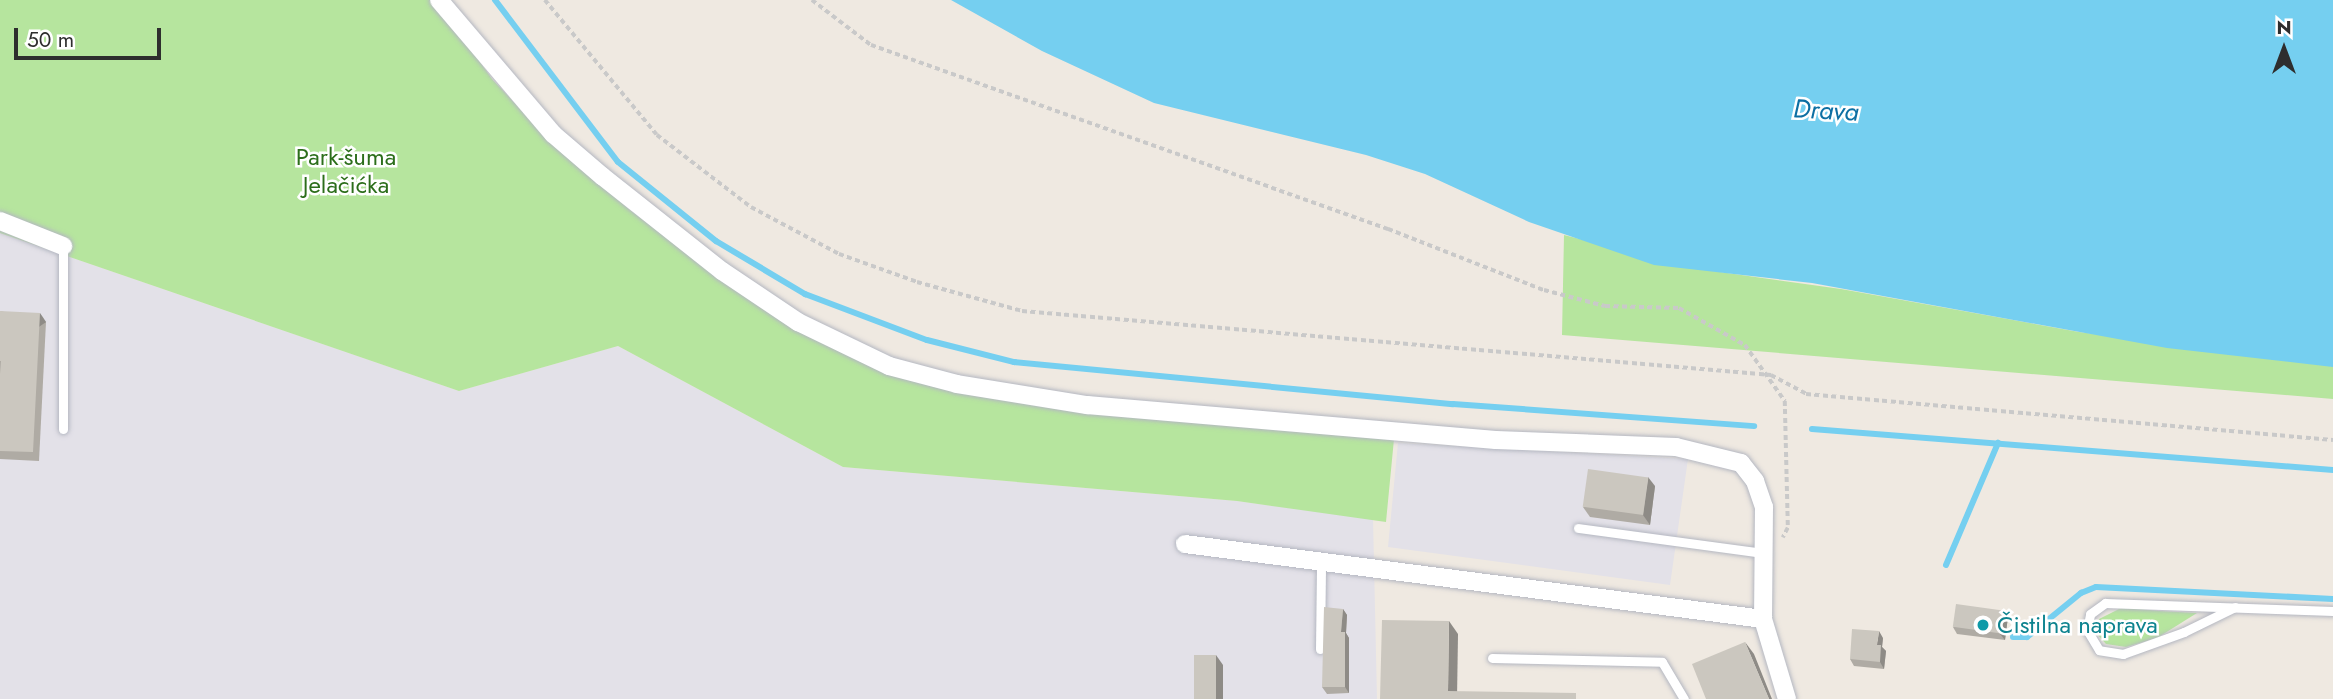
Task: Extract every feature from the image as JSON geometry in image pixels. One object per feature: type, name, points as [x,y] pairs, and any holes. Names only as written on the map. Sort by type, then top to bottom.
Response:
[{"type":"street","points":[[439,0],[552,134],[602,176],[722,271],[798,322],[889,366],[957,384],[1087,405],[1496,440],[1676,447],[1723,456],[1741,463],[1755,481],[1763,507],[1766,554],[1763,619],[1787,699]]},
{"type":"street","points":[[0,221],[63,246]]},
{"type":"street","points":[[1185,544],[1763,619]]},
{"type":"lane","points":[[63,246],[63,429]]},
{"type":"lane","points":[[1578,528],[1766,554]]},
{"type":"lane","points":[[1320,649],[1321,561]]},
{"type":"lane","points":[[2235,607],[2184,632],[2123,654],[2099,650],[2087,630],[2090,614],[2105,603],[2235,607],[2333,611]]},
{"type":"lane","points":[[1492,658],[1662,662],[1684,699]]},
{"type":"path","points":[[545,0],[657,135],[751,207],[839,254],[917,282],[1022,311],[1771,375],[1806,394],[2333,440]]},
{"type":"path","points":[[812,0],[832,20],[893,54],[1388,229],[1544,290],[1605,306],[1679,308],[1745,345],[1771,375],[1785,401],[1788,528],[1766,554]]},
{"type":"shaded area","points":[[0,233],[459,391],[618,346],[843,467],[1237,501],[1373,519],[1377,699],[0,699]]},
{"type":"shaded area","points":[[1398,443],[1688,459],[1670,585],[1388,547]]},
{"type":"green space","name":"Park-šuma Jelačićka","points":[[0,0],[436,0],[492,79],[557,148],[630,210],[711,271],[893,373],[1394,439],[1386,522],[1237,501],[843,467],[618,346],[459,391],[0,233]]},
{"type":"green space","points":[[1564,235],[1699,269],[1841,289],[2079,332],[2333,364],[2333,399],[1562,335]]},
{"type":"green space","points":[[2123,607],[2197,613],[2157,638],[2126,647],[2106,644],[2097,634],[2099,619]]},
{"type":"water","name":"Drava","points":[[951,0],[2333,0],[2333,367],[2167,348],[1812,283],[1654,265],[1529,222],[1425,174],[1366,155],[1154,103],[1042,51]]},
{"type":"building","points":[[0,311],[40,313],[33,452],[0,451]]},
{"type":"building","points":[[1588,469],[1648,477],[1643,515],[1583,507]]},
{"type":"building","name":"Čistilna naprava","points":[[1956,604],[2005,611],[2001,634],[1953,627]]},
{"type":"building","points":[[1324,607],[1343,609],[1341,632],[1345,632],[1345,687],[1322,687]]},
{"type":"building","points":[[1382,620],[1449,621],[1448,691],[1576,693],[1576,699],[1380,699]]},
{"type":"building","points":[[1852,629],[1879,631],[1877,645],[1881,645],[1880,662],[1850,659]]},
{"type":"building","points":[[1745,642],[1769,699],[1706,699],[1692,664]]},
{"type":"building","points":[[1194,655],[1216,655],[1216,699],[1194,699]]},
{"type":"waterway","points":[[495,0],[618,162],[716,241],[805,294],[927,340],[1014,362],[1453,404],[1754,426]]},
{"type":"waterway","points":[[1812,429],[2333,470]]},
{"type":"waterway","points":[[1946,565],[1998,443]]},
{"type":"waterway","points":[[2013,637],[2027,637],[2081,593],[2096,587],[2333,599]]},
{"type":"place","name":"Čistilna naprava","points":[[1983,625]]}]
